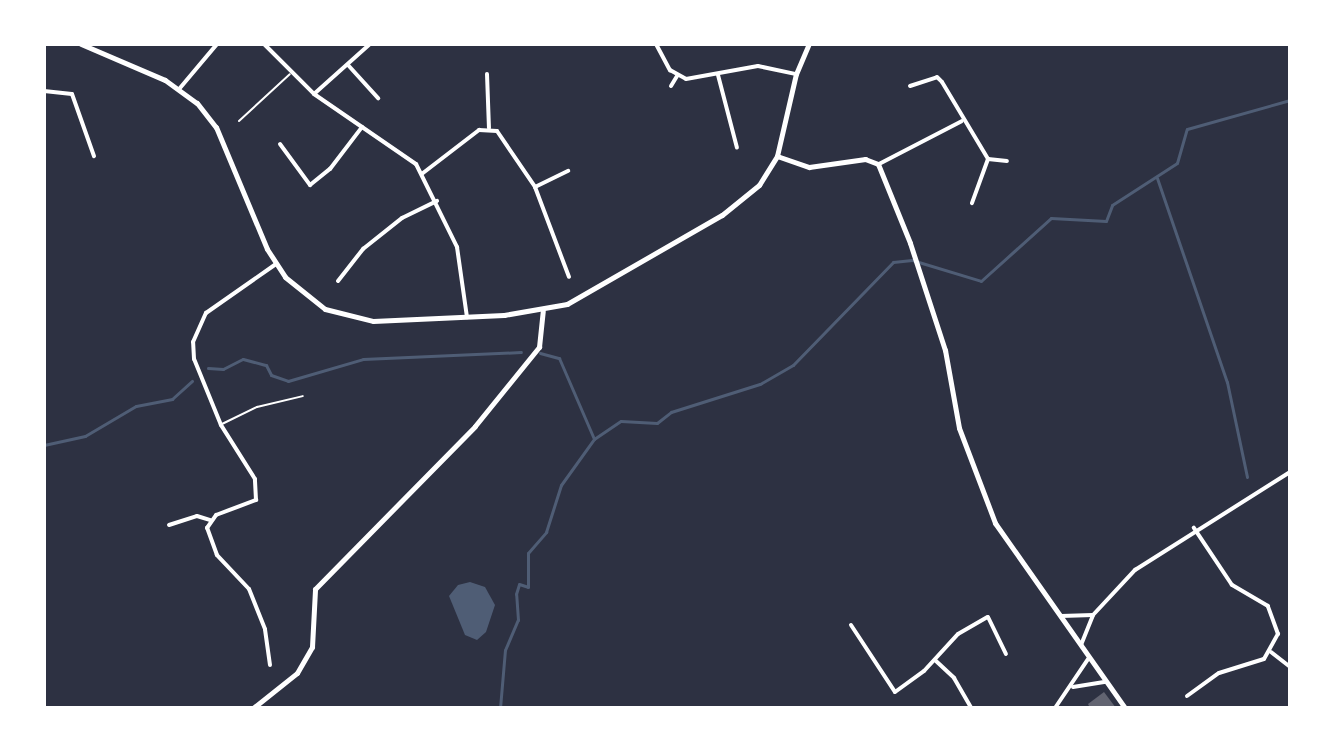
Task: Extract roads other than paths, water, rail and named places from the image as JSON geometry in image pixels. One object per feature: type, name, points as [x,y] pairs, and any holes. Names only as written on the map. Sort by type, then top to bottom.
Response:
[{"type":"street","points":[[81,44],[180,88],[216,127],[276,264],[308,298],[349,317],[373,321],[543,311],[591,293],[735,206],[759,185],[777,156],[796,74],[809,44]]},
{"type":"street","points":[[180,88],[217,44]]},
{"type":"street","points":[[264,44],[314,94],[406,154],[423,173],[457,247],[467,317]]},
{"type":"street","points":[[314,94],[370,44]]},
{"type":"street","points":[[656,44],[677,76]]},
{"type":"street","points":[[348,65],[378,98]]},
{"type":"street","points":[[677,76],[718,75],[758,66],[796,74]]},
{"type":"street","points":[[487,74],[489,128]]},
{"type":"street","points":[[718,75],[737,148]]},
{"type":"street","points":[[671,86],[677,76]]},
{"type":"street","points":[[910,86],[937,77],[988,159],[1007,161]]},
{"type":"street","points":[[44,91],[72,94],[94,156]]},
{"type":"street","points":[[878,164],[962,121]]},
{"type":"street","points":[[280,144],[305,181],[314,183],[362,127]]},
{"type":"street","points":[[423,173],[476,131],[489,128],[504,136],[535,187],[569,277]]},
{"type":"street","points":[[777,156],[809,167],[865,159],[878,164],[921,276],[945,350],[959,428],[995,523],[1125,708]]},
{"type":"street","points":[[972,203],[988,159]]},
{"type":"street","points":[[535,187],[568,171]]},
{"type":"street","points":[[338,281],[363,249],[402,218],[437,201]]},
{"type":"street","points":[[169,525],[192,517],[210,520],[256,500],[253,470],[221,425],[194,359],[194,334],[212,307],[276,264]]},
{"type":"street","points":[[253,708],[297,673],[312,647],[315,589],[475,426],[539,347],[543,311]]},
{"type":"street","points":[[1080,647],[1093,615],[1135,570],[1194,528],[1290,472]]},
{"type":"street","points":[[210,520],[208,534],[217,555],[254,600],[270,665]]},
{"type":"street","points":[[1187,696],[1219,673],[1251,666],[1271,652],[1278,634],[1273,615],[1261,601],[1232,585],[1194,528]]},
{"type":"street","points":[[1061,616],[1093,615]]},
{"type":"street","points":[[851,625],[895,692],[936,661],[949,641],[988,617],[1006,654]]},
{"type":"street","points":[[1271,652],[1290,667]]},
{"type":"street","points":[[1055,708],[1073,687],[1088,659]]},
{"type":"street","points":[[936,661],[954,678],[971,708]]},
{"type":"street","points":[[1073,687],[1106,682]]},
{"type":"lane","points":[[239,121],[291,73]]},
{"type":"lane","points":[[221,425],[251,410],[303,396]]},
{"type":"water","points":[[470,582],[485,587],[495,605],[486,632],[477,640],[465,635],[449,596],[458,585]]},
{"type":"waterway","points":[[500,708],[505,650],[518,620],[516,594],[519,584],[528,587],[528,553],[546,532],[561,485],[594,439],[621,421],[657,423],[671,412],[760,384],[793,365],[893,262],[912,260],[981,281],[1051,218],[1106,221],[1112,205],[1177,163],[1187,129],[1290,100]]},
{"type":"waterway","points":[[1157,178],[1227,382],[1247,477]]},
{"type":"waterway","points":[[208,368],[223,369],[243,359],[266,365],[271,375],[288,381],[363,359],[521,352]]},
{"type":"waterway","points":[[540,353],[559,358],[594,439]]},
{"type":"waterway","points":[[44,445],[85,436],[136,406],[172,399],[192,381]]}]
